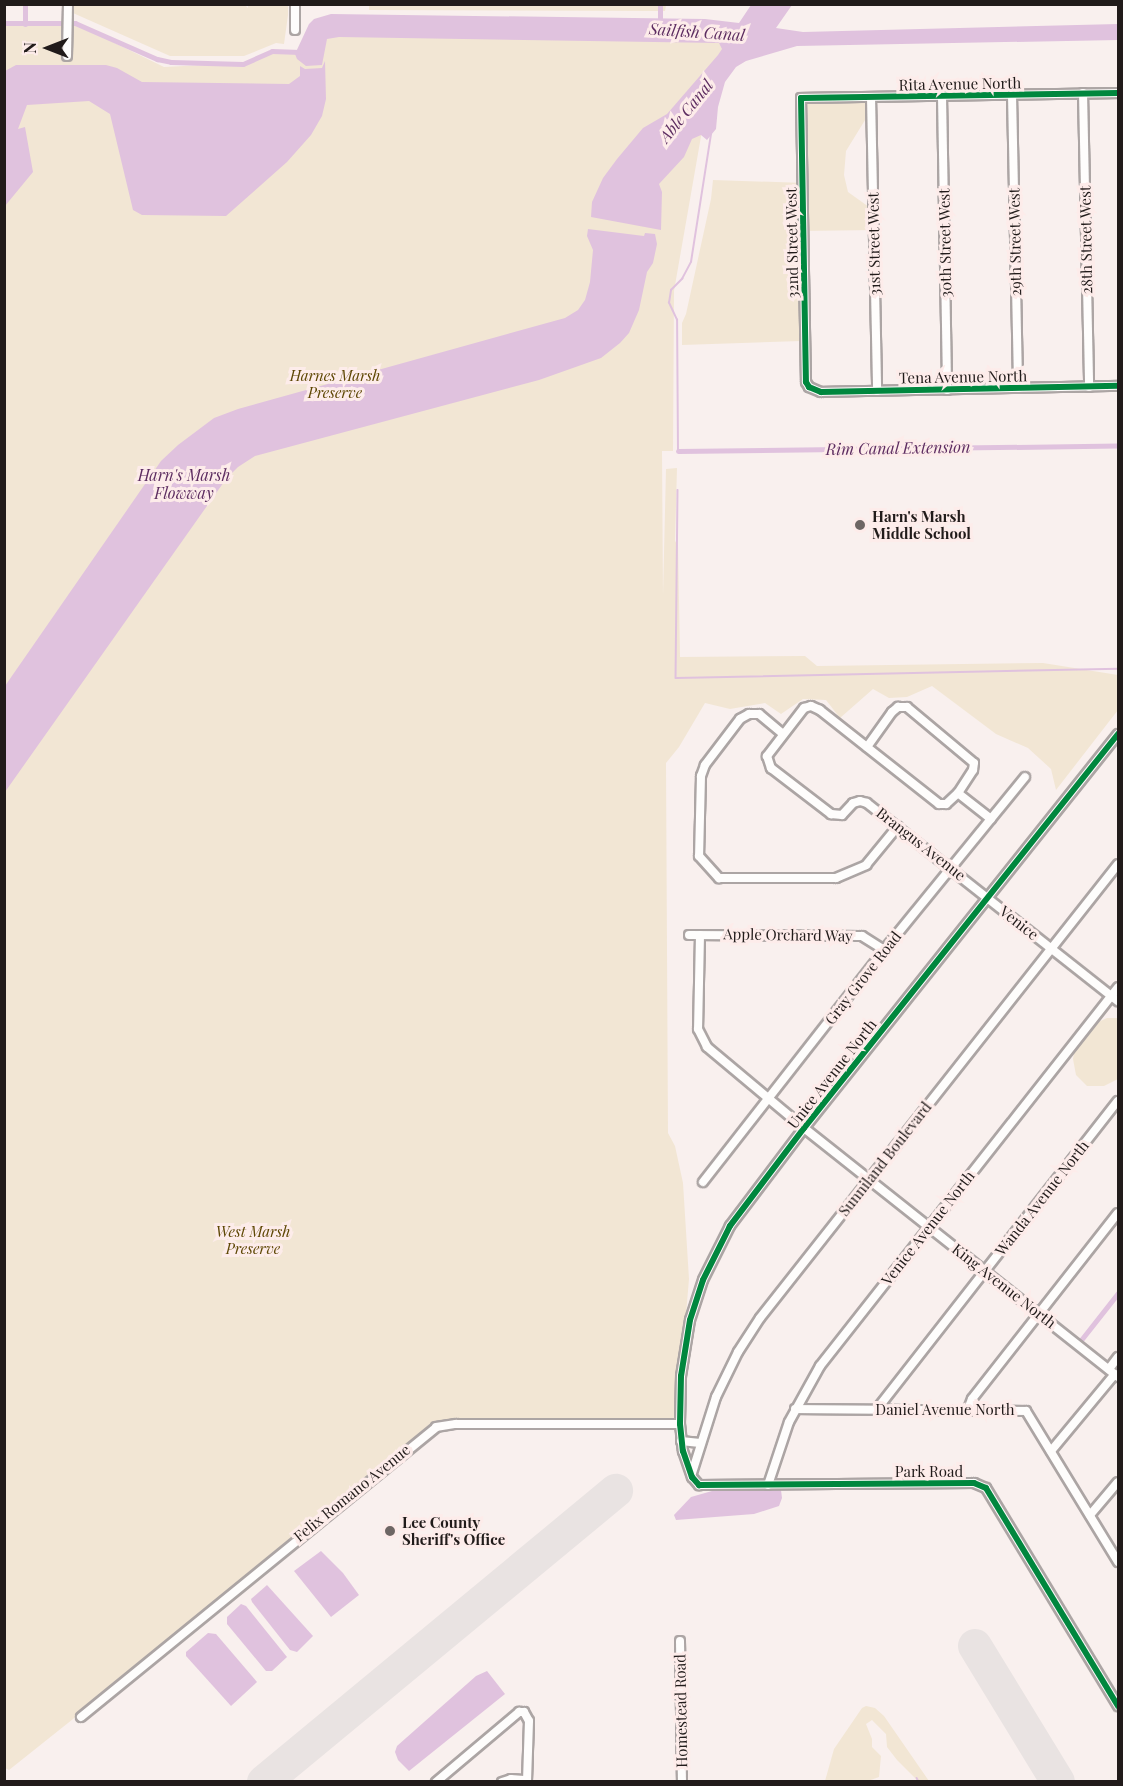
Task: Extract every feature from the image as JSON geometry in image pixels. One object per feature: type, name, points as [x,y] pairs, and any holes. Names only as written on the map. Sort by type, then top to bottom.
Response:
[{"type":"street","points":[[67,56],[68,4]]},
{"type":"street","points":[[295,4],[295,30]]},
{"type":"street","name":"28th Street West","points":[[1083,93],[1089,387]]},
{"type":"street","name":"Rita Avenue North","points":[[801,98],[1119,93]]},
{"type":"street","name":"29th Street West","points":[[1012,95],[1018,388]]},
{"type":"street","name":"30th Street West","points":[[942,96],[947,390]]},
{"type":"street","name":"31st Street West","points":[[871,97],[877,391]]},
{"type":"street","name":"32nd Street West","points":[[801,98],[806,382],[809,387]]},
{"type":"street","name":"Tena Avenue North","points":[[809,387],[821,392],[1119,386]]},
{"type":"street","name":"Brangus Avenue","points":[[958,793],[946,804],[939,804],[820,710],[811,706],[804,708],[767,756],[771,768],[831,814],[842,815],[853,803],[867,802],[987,897]]},
{"type":"street","points":[[867,747],[892,712],[898,707],[907,707],[974,763],[974,770],[958,793],[990,819]]},
{"type":"street","points":[[783,734],[759,714],[748,714],[740,719],[705,765],[701,776],[699,856],[719,878],[836,878],[866,865],[898,826]]},
{"type":"street","name":"Unice Avenue North","points":[[692,1477],[681,1441],[680,1424],[681,1376],[686,1339],[703,1280],[730,1226],[804,1128],[1119,734]]},
{"type":"street","name":"Gray Grove Road","points":[[703,1182],[884,950],[1025,777]]},
{"type":"street","name":"Sunniland Boulevard","points":[[692,1477],[699,1443],[716,1397],[747,1337],[773,1299],[1119,864]]},
{"type":"street","name":"Venice","points":[[987,897],[1115,999]]},
{"type":"street","name":"Apple Orchard Way","points":[[689,935],[862,936],[884,950]]},
{"type":"street","name":"King Avenue North","points":[[700,935],[698,1029],[707,1047],[804,1128],[1114,1373]]},
{"type":"street","name":"Venice Avenue North","points":[[768,1485],[777,1452],[795,1409],[831,1350],[1115,999],[1119,987]]},
{"type":"street","name":"Wanda Avenue North","points":[[877,1409],[1119,1101]]},
{"type":"street","points":[[968,1410],[972,1399],[1119,1213]]},
{"type":"street","points":[[1052,1451],[1114,1373],[1119,1357]]},
{"type":"street","name":"Daniel Avenue North","points":[[795,1409],[1026,1411],[1119,1562]]},
{"type":"street","name":"Felix Romano Avenue","points":[[81,1717],[436,1427],[456,1424],[680,1424]]},
{"type":"street","points":[[681,1441],[699,1443]]},
{"type":"street","name":"Park Road","points":[[692,1477],[699,1485],[974,1483],[986,1488],[1119,1706]]},
{"type":"street","points":[[1090,1515],[1119,1482]]},
{"type":"street","name":"Homestead Road","points":[[680,1641],[682,1782]]},
{"type":"street","points":[[436,1782],[515,1714],[524,1712],[529,1721],[527,1781],[511,1779],[502,1782]]},
{"type":"green space","points":[[244,4],[248,8],[248,5],[288,5],[288,15],[284,44],[276,43],[244,56],[170,56],[73,13],[73,5]]},
{"type":"green space","points":[[666,4],[665,11],[369,10],[369,5]]},
{"type":"green space","name":"Harnes Marsh Preserve","points":[[5,23],[76,24],[164,67],[244,63],[277,52],[317,52],[328,31],[744,42],[710,85],[674,291],[673,451],[662,451],[663,595],[666,469],[677,468],[675,541],[678,545],[680,657],[805,656],[817,666],[1043,663],[1118,675],[1118,710],[1056,790],[1051,769],[1028,748],[996,734],[932,686],[907,697],[889,698],[873,689],[840,718],[826,700],[803,699],[781,714],[765,703],[730,709],[705,703],[679,747],[666,763],[668,1133],[675,1146],[683,1183],[689,1279],[685,1326],[675,1375],[680,1391],[679,1420],[674,1418],[447,1421],[9,1770],[5,1768]]},
{"type":"green space","points":[[872,97],[870,112],[846,151],[844,175],[848,192],[876,212],[876,230],[800,231],[801,341],[682,345],[682,323],[686,314],[711,199],[713,180],[805,183],[805,103]]},
{"type":"green space","points":[[1107,1018],[1118,1018],[1118,1079],[1104,1086],[1087,1086],[1076,1075],[1073,1059],[1075,1046],[1090,1026]]},
{"type":"green space","points":[[866,1706],[875,1708],[884,1716],[929,1781],[918,1781],[897,1760],[887,1747],[886,1734],[872,1720],[866,1724],[872,1739],[872,1747],[881,1756],[879,1777],[868,1781],[825,1781],[834,1749],[862,1708]]},
{"type":"water","points":[[751,5],[792,5],[776,28],[803,32],[1118,24],[1118,40],[797,46],[746,61],[736,67],[725,82],[718,107],[716,129],[707,140],[701,135],[692,139],[684,157],[659,184],[662,192],[661,230],[591,217],[592,202],[603,178],[617,159],[643,128],[667,114],[718,55],[722,49],[719,43],[339,37],[327,39],[322,65],[306,66],[297,59],[295,54],[309,24],[314,19],[331,14],[705,19],[739,23]]},
{"type":"water","points":[[325,61],[326,99],[322,116],[311,135],[287,162],[226,216],[142,215],[133,210],[110,114],[89,101],[27,105],[18,129],[25,127],[33,172],[5,206],[5,71],[16,65],[106,65],[117,68],[142,82],[289,84],[300,76],[300,66],[305,69],[322,68]]},
{"type":"water","name":"Harn's Marsh Flowway","points":[[588,229],[644,236],[645,233],[655,234],[657,244],[653,263],[647,272],[639,310],[629,333],[620,343],[601,358],[539,380],[255,456],[238,467],[226,479],[5,792],[5,686],[161,461],[214,418],[238,409],[565,318],[578,310],[585,300],[590,282],[593,250],[587,236]]},
{"type":"water","points":[[719,1489],[781,1490],[782,1498],[779,1506],[754,1514],[676,1520],[674,1515],[691,1497]]},
{"type":"water","points":[[321,1551],[343,1573],[359,1595],[331,1617],[294,1571]]},
{"type":"water","points":[[267,1585],[313,1636],[297,1652],[290,1650],[252,1602],[251,1599]]},
{"type":"water","points":[[241,1604],[246,1606],[287,1657],[272,1671],[266,1671],[227,1624],[227,1617]]},
{"type":"water","points":[[208,1633],[216,1634],[257,1682],[231,1706],[186,1656],[186,1652]]},
{"type":"water","points":[[487,1671],[505,1694],[409,1771],[398,1760],[395,1752],[397,1746],[476,1676]]},
{"type":"waterway","points":[[25,4],[25,24]]},
{"type":"waterway","name":"Sailfish Canal","points":[[660,4],[660,24]]},
{"type":"waterway","points":[[4,23],[75,23],[157,59],[171,62],[243,64],[272,51],[300,52]]},
{"type":"waterway","points":[[678,451],[677,320],[669,303],[671,290],[682,279],[691,262],[711,135]]},
{"type":"waterway","name":"Rim Canal Extension","points":[[678,451],[1118,446]]},
{"type":"waterway","points":[[678,490],[676,678],[1118,669]]},
{"type":"waterway","points":[[1081,1340],[1118,1293]]},
{"type":"waterway","points":[[917,1778],[919,1782]]},
{"type":"runway","points":[[264,1782],[616,1491]]},
{"type":"runway","points":[[975,1646],[1058,1782]]},
{"type":"cycle path","points":[[1118,93],[801,98],[806,382],[809,387],[821,392],[1118,386]]},
{"type":"cycle path","points":[[1118,734],[804,1128],[730,1226],[703,1280],[690,1320],[681,1376],[680,1424],[683,1451],[692,1477],[699,1485],[974,1483],[986,1488],[1118,1706]]},
{"type":"place","name":"Harn's Marsh Middle School","points":[[860,525]]},
{"type":"place","name":"Lee County Sheriff's Office","points":[[390,1531]]},
{"type":"water label","name":"Able Canal","points":[[686,111]]},
{"type":"park label","name":"West Marsh Preserve","points":[[253,1240]]}]
